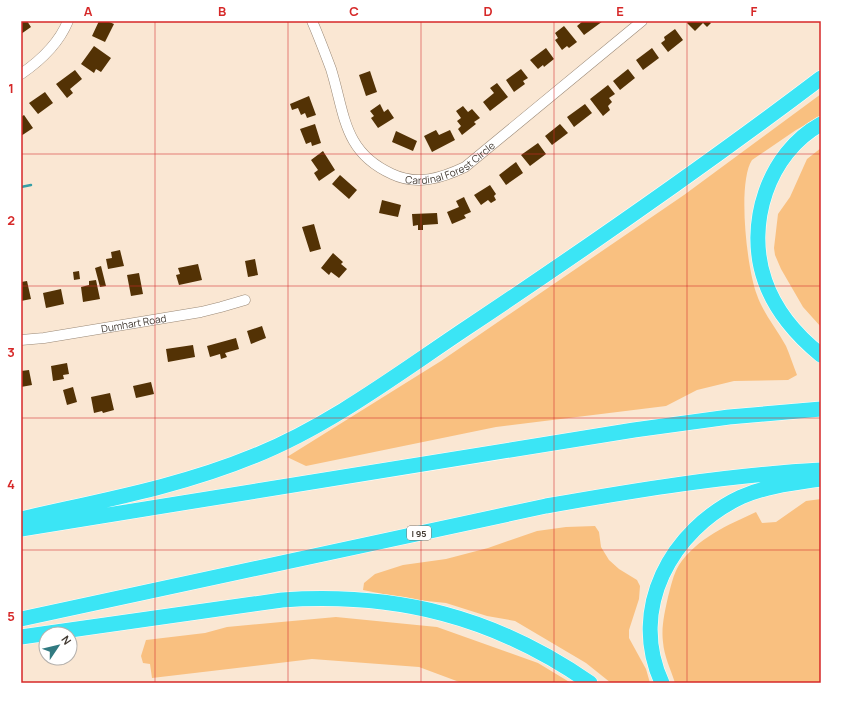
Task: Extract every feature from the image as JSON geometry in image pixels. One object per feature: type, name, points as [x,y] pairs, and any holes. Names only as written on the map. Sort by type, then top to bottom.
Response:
[{"type":"highway","points":[[21,519],[147,490],[213,472],[255,456],[322,422],[374,390],[588,246],[821,78]]},
{"type":"highway","points":[[821,124],[800,138],[773,175],[765,193],[760,214],[758,234],[759,258],[765,281],[776,303],[790,324],[808,344],[821,355]]},
{"type":"highway","points":[[21,530],[634,430],[729,417],[821,409]]},
{"type":"highway","name":"I 95","points":[[21,619],[546,506],[627,491],[719,479],[821,470]]},
{"type":"highway","points":[[662,683],[652,654],[650,641],[650,618],[653,598],[660,580],[669,561],[682,543],[706,519],[722,507],[742,497],[764,489],[821,479]]},
{"type":"highway","points":[[21,637],[282,600],[313,598],[379,601],[454,616],[489,628],[528,645],[564,665],[590,683]]},
{"type":"street","points":[[21,74],[44,55],[56,41],[68,21]]},
{"type":"street","name":"Cardinal Forest Circle","points":[[312,21],[331,70],[342,115],[350,135],[358,148],[368,161],[382,170],[406,179],[419,180],[434,179],[449,175],[465,167],[642,21]]},
{"type":"street","name":"Dumhart Road","points":[[21,340],[44,338],[201,312],[221,308],[245,300]]},
{"type":"shaded area","points":[[821,94],[821,116],[796,130],[752,160],[747,171],[745,187],[745,227],[753,283],[763,308],[786,346],[797,375],[788,380],[734,381],[697,390],[666,406],[496,427],[306,466],[287,457],[441,361],[684,195]]},
{"type":"shaded area","points":[[821,148],[821,327],[803,307],[781,269],[775,255],[774,248],[778,214],[790,197],[807,159]]},
{"type":"shaded area","points":[[821,499],[821,683],[675,683],[666,658],[663,625],[668,597],[674,577],[679,565],[686,556],[695,547],[714,533],[756,512],[762,523],[776,522],[806,501]]},
{"type":"shaded area","points":[[595,526],[599,532],[601,547],[609,560],[619,569],[637,580],[640,586],[639,599],[629,630],[629,638],[646,669],[650,683],[611,683],[586,663],[515,621],[487,616],[446,603],[408,599],[363,590],[364,583],[375,574],[403,565],[446,559],[488,548],[537,531],[566,527]]},
{"type":"shaded area","points":[[336,617],[437,627],[538,663],[571,683],[462,683],[419,667],[312,659],[152,678],[150,664],[143,663],[141,656],[146,640],[205,633],[227,627]]},
{"type":"building","points":[[21,21],[27,21],[31,27],[21,34]]},
{"type":"building","points":[[99,21],[107,21],[114,24],[105,42],[92,36]]},
{"type":"building","points":[[583,21],[603,21],[584,35],[577,26]]},
{"type":"building","points":[[688,21],[708,21],[711,23],[707,27],[703,23],[695,31],[687,23]]},
{"type":"building","points":[[564,26],[577,42],[569,48],[567,46],[562,50],[555,40],[558,38],[555,33]]},
{"type":"building","points":[[675,29],[683,40],[668,52],[661,43],[665,40],[664,37]]},
{"type":"building","points":[[94,46],[111,58],[101,72],[96,69],[94,73],[81,64]]},
{"type":"building","points":[[546,48],[554,59],[544,67],[543,65],[538,69],[530,60]]},
{"type":"building","points":[[652,48],[659,58],[643,70],[636,60]]},
{"type":"building","points":[[521,69],[528,78],[523,81],[525,84],[514,92],[506,80]]},
{"type":"building","points":[[628,69],[635,78],[620,90],[613,81]]},
{"type":"building","points":[[75,70],[82,79],[70,89],[73,93],[67,98],[56,84]]},
{"type":"building","points":[[370,71],[377,92],[366,96],[359,75]]},
{"type":"building","points":[[497,83],[508,97],[490,111],[483,102],[494,93],[490,88]]},
{"type":"building","points":[[608,85],[615,94],[609,98],[612,102],[608,106],[610,110],[603,116],[590,99]]},
{"type":"building","points":[[45,92],[53,103],[38,114],[29,103]]},
{"type":"building","points":[[309,96],[316,115],[307,118],[305,113],[301,115],[298,108],[292,110],[290,104]]},
{"type":"building","points":[[380,104],[384,112],[388,109],[394,118],[378,128],[371,118],[374,116],[370,111]]},
{"type":"building","points":[[585,104],[592,113],[574,127],[567,117]]},
{"type":"building","points":[[463,106],[468,112],[472,109],[480,118],[474,122],[476,124],[462,135],[458,129],[461,126],[457,121],[461,118],[456,111]]},
{"type":"building","points":[[24,115],[33,128],[21,136],[21,117]]},
{"type":"building","points":[[315,124],[321,143],[312,146],[311,142],[306,144],[300,129]]},
{"type":"building","points":[[560,124],[568,133],[552,145],[545,136]]},
{"type":"building","points":[[436,130],[439,135],[450,130],[455,140],[432,152],[424,136]]},
{"type":"building","points":[[396,131],[417,141],[413,151],[392,142]]},
{"type":"building","points":[[538,143],[546,154],[530,166],[521,155]]},
{"type":"building","points":[[323,151],[335,170],[319,181],[314,173],[318,170],[311,160]]},
{"type":"building","points":[[516,162],[523,173],[506,185],[499,175]]},
{"type":"building","points":[[340,175],[357,190],[349,199],[332,184]]},
{"type":"building","points":[[490,185],[496,194],[494,196],[496,200],[491,203],[488,200],[481,205],[474,195]]},
{"type":"building","points":[[464,197],[471,212],[464,215],[466,218],[452,224],[447,212],[459,207],[456,201]]},
{"type":"building","points":[[382,200],[401,205],[398,217],[379,213]]},
{"type":"building","points":[[437,213],[438,224],[423,225],[423,230],[418,230],[418,225],[413,226],[412,214]]},
{"type":"building","points":[[314,224],[321,249],[310,252],[302,227]]},
{"type":"building","points":[[120,250],[124,266],[108,269],[106,259],[112,258],[111,252]]},
{"type":"building","points":[[333,253],[343,262],[341,264],[347,269],[339,278],[331,272],[329,275],[321,268]]},
{"type":"building","points":[[255,259],[258,275],[248,277],[245,261]]},
{"type":"building","points":[[198,264],[202,280],[179,285],[176,275],[180,274],[178,268]]},
{"type":"building","points":[[101,266],[106,286],[100,287],[95,268]]},
{"type":"building","points":[[79,271],[80,279],[74,280],[73,272]]},
{"type":"building","points":[[139,273],[143,294],[131,296],[127,275]]},
{"type":"building","points":[[96,280],[100,299],[83,302],[81,287],[89,285],[89,281]]},
{"type":"building","points":[[27,281],[31,299],[21,301],[21,282]]},
{"type":"building","points":[[61,289],[64,304],[46,308],[43,293]]},
{"type":"building","points":[[262,326],[266,338],[251,344],[247,331]]},
{"type":"building","points":[[236,338],[239,349],[225,353],[227,357],[221,359],[220,354],[210,357],[207,346]]},
{"type":"building","points":[[193,345],[195,357],[168,362],[166,349]]},
{"type":"building","points":[[67,363],[69,374],[63,375],[64,379],[53,381],[51,366]]},
{"type":"building","points":[[29,370],[32,385],[21,387],[21,371]]},
{"type":"building","points":[[151,382],[154,394],[136,398],[133,386]]},
{"type":"building","points":[[73,387],[77,402],[67,405],[63,390]]},
{"type":"building","points":[[110,393],[114,410],[103,413],[102,411],[94,413],[91,397]]},
{"type":"waterway","points":[[21,187],[31,185]]}]
